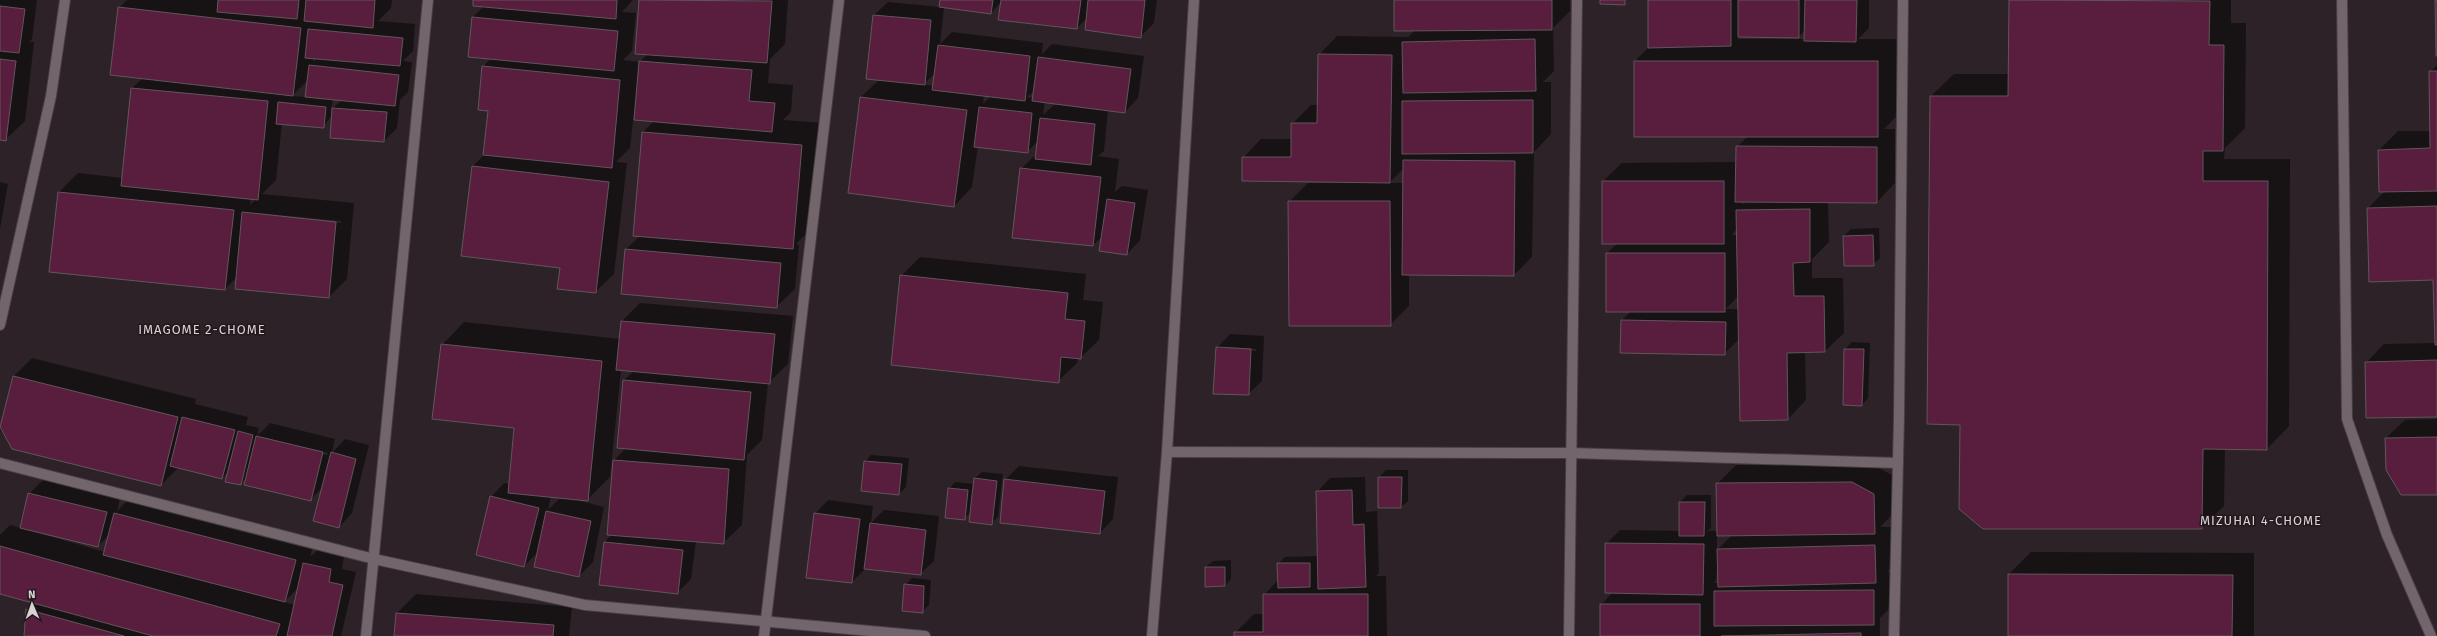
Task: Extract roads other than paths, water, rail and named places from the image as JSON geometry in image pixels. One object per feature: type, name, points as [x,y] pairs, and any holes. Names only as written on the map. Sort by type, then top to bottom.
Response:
[{"type":"street","points":[[0,325],[51,96],[65,0]]},
{"type":"street","points":[[366,636],[428,0]]},
{"type":"street","points":[[764,636],[839,0]]},
{"type":"street","points":[[1152,636],[1167,452],[1194,0]]},
{"type":"street","points":[[1569,636],[1577,0]]},
{"type":"street","points":[[1894,636],[1898,463],[1903,0]]},
{"type":"street","points":[[2342,0],[2347,419],[2387,535],[2431,636]]},
{"type":"street","points":[[1167,452],[1571,453],[1898,463]]},
{"type":"street","points":[[0,463],[374,559],[585,605],[925,636]]},
{"type":"district","name":"IMAGOME 2-CHOME","points":[[202,329]]},
{"type":"district","name":"MIZUHAI 4-CHOME","points":[[2261,520]]}]
